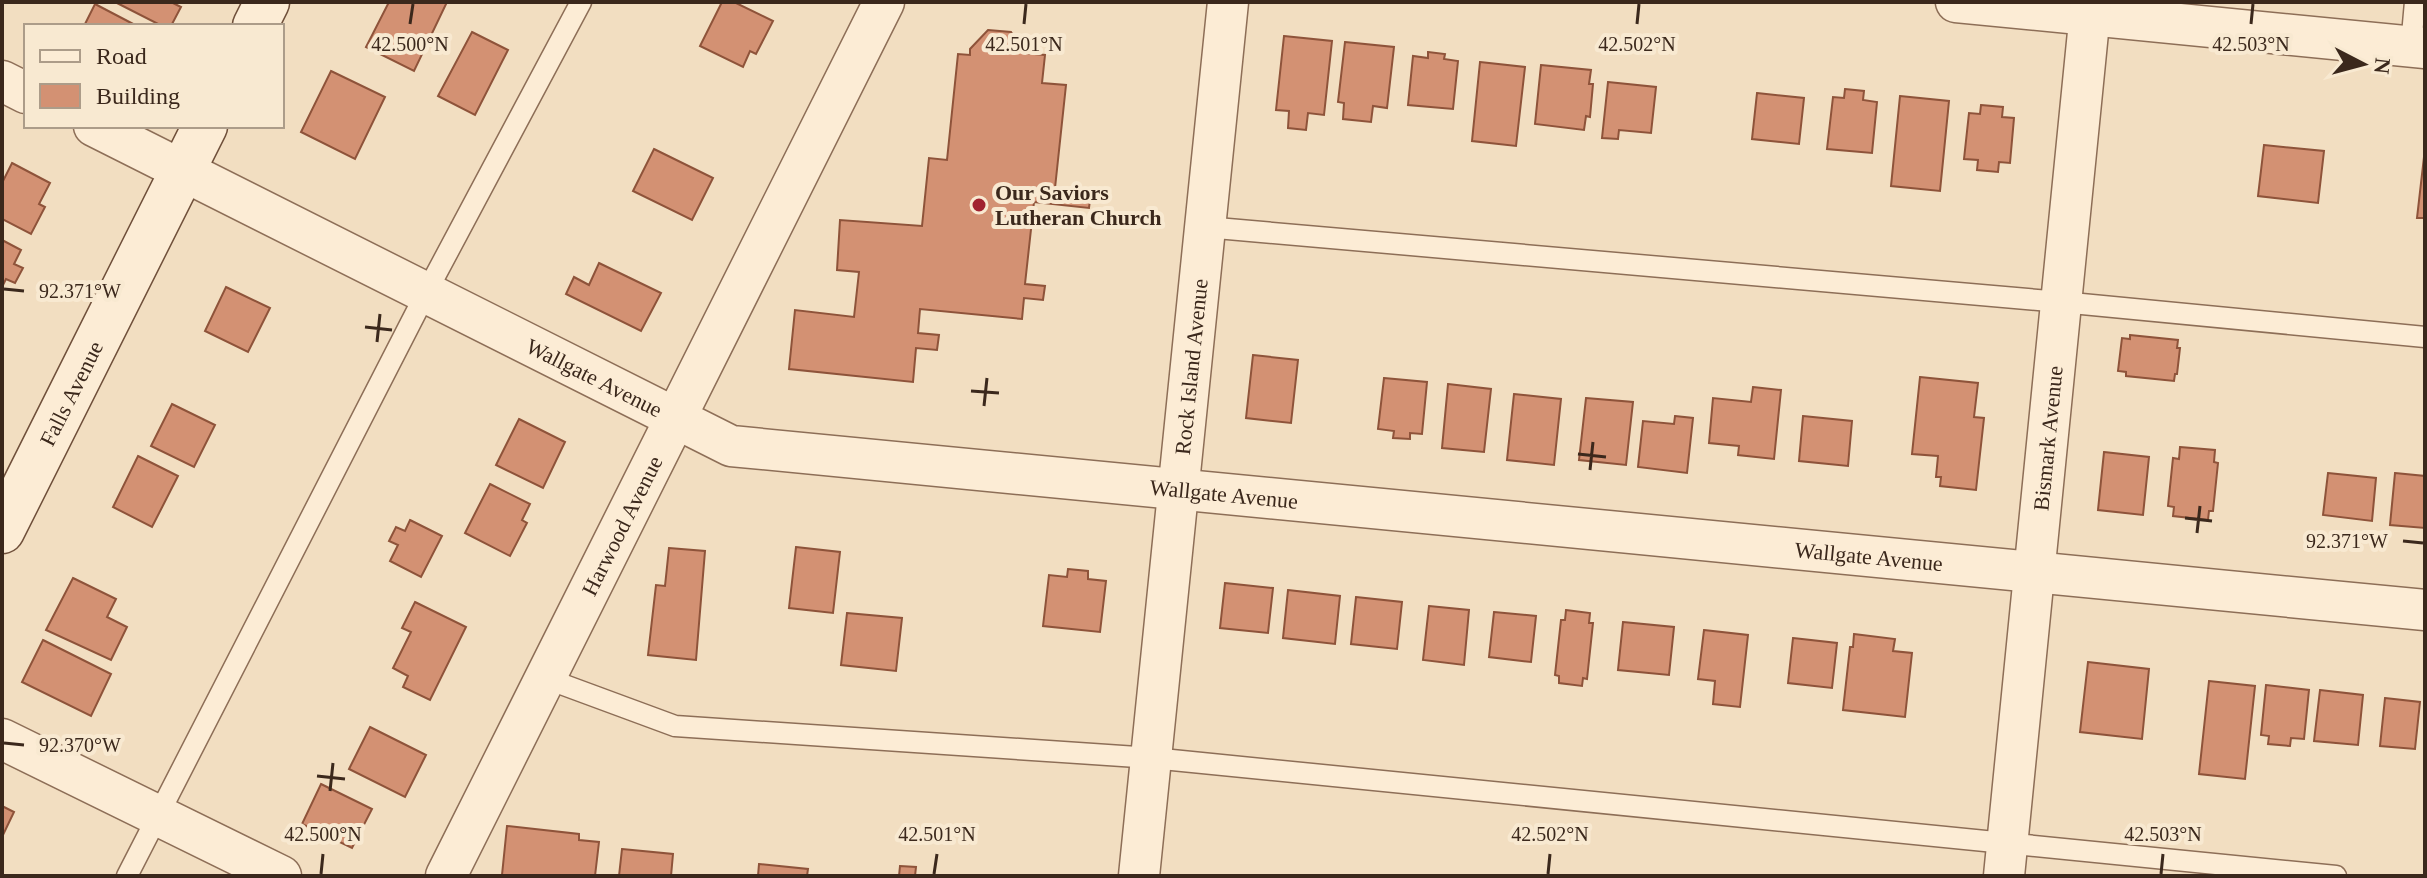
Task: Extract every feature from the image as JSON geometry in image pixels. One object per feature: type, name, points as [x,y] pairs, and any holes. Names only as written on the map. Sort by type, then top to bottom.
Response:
[{"type":"street","points":[[256,24],[267,2]]},
{"type":"street","name":"Harwood Avenue","points":[[446,876],[884,2]]},
{"type":"street","name":"Rock Island Avenue","points":[[1139,876],[1228,2]]},
{"type":"street","points":[[1956,2],[2090,8],[2418,47]]},
{"type":"street","name":"Bismark Avenue","points":[[2006,860],[2090,8]]},
{"type":"street","points":[[2,81],[24,92]]},
{"type":"street","name":"Wallgate Avenue","points":[[98,128],[731,446],[2425,610]]},
{"type":"street","name":"Falls Avenue","points":[[2,531],[204,128]]},
{"type":"street","points":[[2,739],[281,876]]},
{"type":"lane","points":[[127,876],[426,293],[581,2]]},
{"type":"lane","points":[[2415,2],[2418,47]]},
{"type":"lane","points":[[1205,227],[2425,337]]},
{"type":"lane","points":[[545,678],[675,726],[1152,758],[2006,860],[2336,876]]},
{"type":"building","points":[[115,2],[171,2],[181,7],[172,24],[158,24]]},
{"type":"building","points":[[389,2],[447,2],[414,71],[366,47]]},
{"type":"building","points":[[722,2],[734,2],[773,21],[756,54],[750,51],[743,67],[700,46]]},
{"type":"building","points":[[95,4],[133,24],[85,24]]},
{"type":"building","name":"Our Saviors Lutheran Church","points":[[988,30],[1011,32],[1024,53],[1045,55],[1042,83],[1066,85],[1055,188],[1091,192],[1089,208],[1034,202],[1025,284],[1045,286],[1043,300],[1024,298],[1022,319],[920,309],[918,333],[939,335],[937,350],[916,348],[913,382],[789,369],[795,310],[854,317],[859,272],[837,270],[840,220],[922,226],[929,158],[947,160],[958,54],[970,55],[970,49]]},
{"type":"building","points":[[472,32],[508,50],[475,115],[438,96]]},
{"type":"building","points":[[1284,36],[1332,41],[1324,115],[1308,113],[1306,130],[1288,128],[1289,111],[1276,110]]},
{"type":"building","points":[[1345,42],[1394,47],[1387,108],[1373,106],[1371,122],[1343,119],[1344,103],[1338,102]]},
{"type":"building","points":[[1428,52],[1445,54],[1444,59],[1458,61],[1453,109],[1408,105],[1413,56],[1428,58]]},
{"type":"building","points":[[1480,62],[1525,67],[1516,146],[1472,141]]},
{"type":"building","points":[[1541,65],[1591,70],[1590,117],[1586,116],[1584,130],[1535,124]]},
{"type":"building","points":[[331,71],[385,97],[355,159],[301,132]]},
{"type":"building","points":[[1608,82],[1656,87],[1651,133],[1619,130],[1618,139],[1602,138]]},
{"type":"building","points":[[1845,89],[1864,91],[1863,100],[1877,102],[1872,153],[1827,149],[1833,97],[1844,98]]},
{"type":"building","points":[[1757,93],[1804,98],[1799,144],[1752,139]]},
{"type":"building","points":[[1900,96],[1949,101],[1940,191],[1891,186]]},
{"type":"building","points":[[1981,105],[2003,107],[2002,117],[2014,118],[2010,163],[1999,162],[1998,172],[1977,170],[1978,160],[1964,159],[1969,113],[1980,114]]},
{"type":"building","points":[[2264,145],[2324,151],[2318,203],[2258,196]]},
{"type":"building","points":[[654,149],[713,178],[692,220],[633,191]]},
{"type":"building","points":[[2424,157],[2425,218],[2417,218]]},
{"type":"building","points":[[12,163],[50,183],[39,204],[45,207],[31,234],[2,219],[2,183]]},
{"type":"building","points":[[2,240],[21,250],[14,264],[23,268],[15,283],[6,279],[2,287]]},
{"type":"building","points":[[599,263],[661,293],[641,331],[566,294],[574,277],[589,285]]},
{"type":"building","points":[[226,287],[270,308],[248,352],[205,331]]},
{"type":"building","points":[[2130,335],[2178,340],[2177,348],[2180,348],[2174,381],[2126,376],[2126,372],[2118,371],[2122,338],[2130,339]]},
{"type":"building","points":[[1253,355],[1298,360],[1291,423],[1246,418]]},
{"type":"building","points":[[1920,377],[1978,383],[1974,417],[1984,418],[1976,490],[1940,486],[1941,477],[1936,477],[1938,456],[1912,454]]},
{"type":"building","points":[[1384,378],[1427,382],[1422,434],[1410,433],[1410,439],[1393,438],[1394,431],[1378,429]]},
{"type":"building","points":[[1448,384],[1491,389],[1484,452],[1442,448]]},
{"type":"building","points":[[1753,387],[1781,390],[1774,459],[1738,455],[1739,446],[1709,443],[1713,398],[1751,402]]},
{"type":"building","points":[[1514,394],[1561,399],[1554,465],[1507,460]]},
{"type":"building","points":[[1586,398],[1633,402],[1626,465],[1579,460]]},
{"type":"building","points":[[172,404],[215,425],[194,467],[151,446]]},
{"type":"building","points":[[1675,416],[1693,418],[1687,473],[1638,467],[1643,421],[1674,424]]},
{"type":"building","points":[[1803,416],[1852,421],[1848,466],[1799,461]]},
{"type":"building","points":[[519,419],[565,442],[543,488],[496,465]]},
{"type":"building","points":[[2180,447],[2215,450],[2214,462],[2218,463],[2213,511],[2209,511],[2208,520],[2173,516],[2174,507],[2168,506],[2173,458],[2179,459]]},
{"type":"building","points":[[2104,452],[2149,457],[2143,515],[2098,510]]},
{"type":"building","points":[[138,456],[178,476],[152,527],[113,507]]},
{"type":"building","points":[[2328,473],[2376,478],[2372,521],[2323,515]]},
{"type":"building","points":[[2395,473],[2425,476],[2425,528],[2390,525]]},
{"type":"building","points":[[490,484],[530,504],[522,520],[527,523],[510,556],[465,533]]},
{"type":"building","points":[[410,520],[442,536],[421,577],[390,561],[398,545],[389,541],[396,527],[405,531]]},
{"type":"building","points":[[796,547],[840,552],[833,613],[789,608]]},
{"type":"building","points":[[669,548],[705,551],[696,660],[648,655],[656,585],[665,586]]},
{"type":"building","points":[[1068,569],[1088,571],[1088,579],[1106,581],[1100,632],[1043,626],[1049,575],[1067,577]]},
{"type":"building","points":[[73,578],[116,599],[107,617],[127,627],[111,660],[46,630]]},
{"type":"building","points":[[1225,583],[1273,588],[1268,633],[1220,628]]},
{"type":"building","points":[[1288,590],[1340,596],[1335,644],[1283,638]]},
{"type":"building","points":[[1356,597],[1402,602],[1397,649],[1351,644]]},
{"type":"building","points":[[415,602],[466,627],[430,700],[403,687],[408,676],[393,668],[411,632],[402,628]]},
{"type":"building","points":[[1429,606],[1469,610],[1464,665],[1423,660]]},
{"type":"building","points":[[1566,610],[1590,613],[1589,623],[1593,623],[1587,679],[1583,678],[1582,686],[1559,683],[1559,676],[1555,675],[1561,620],[1565,620]]},
{"type":"building","points":[[1494,612],[1536,616],[1531,662],[1489,657]]},
{"type":"building","points":[[847,613],[902,618],[896,671],[841,665]]},
{"type":"building","points":[[1623,622],[1674,627],[1669,675],[1618,670]]},
{"type":"building","points":[[1704,630],[1748,635],[1740,707],[1713,704],[1715,681],[1698,679]]},
{"type":"building","points":[[1854,634],[1895,639],[1893,651],[1912,653],[1905,717],[1843,710]]},
{"type":"building","points":[[1793,638],[1837,643],[1832,688],[1788,683]]},
{"type":"building","points":[[43,640],[111,674],[91,716],[22,682]]},
{"type":"building","points":[[2088,662],[2149,669],[2142,739],[2080,732]]},
{"type":"building","points":[[2209,681],[2255,686],[2245,779],[2199,774]]},
{"type":"building","points":[[2266,685],[2309,690],[2304,739],[2291,738],[2290,746],[2268,744],[2269,736],[2261,735]]},
{"type":"building","points":[[2320,690],[2363,695],[2358,745],[2314,741]]},
{"type":"building","points":[[2385,698],[2420,702],[2415,749],[2380,746]]},
{"type":"building","points":[[370,727],[426,755],[405,797],[349,769]]},
{"type":"building","points":[[321,784],[372,809],[352,848],[302,824]]},
{"type":"building","points":[[2,806],[14,812],[2,837]]},
{"type":"building","points":[[507,826],[579,834],[579,840],[599,842],[595,876],[502,875]]},
{"type":"building","points":[[622,849],[673,854],[671,876],[619,876]]},
{"type":"building","points":[[759,864],[808,869],[807,876],[758,876]]},
{"type":"building","points":[[900,866],[916,867],[915,876],[899,876]]},
{"type":"place","name":"Our Saviors Lutheran Church","points":[[979,205]]}]
